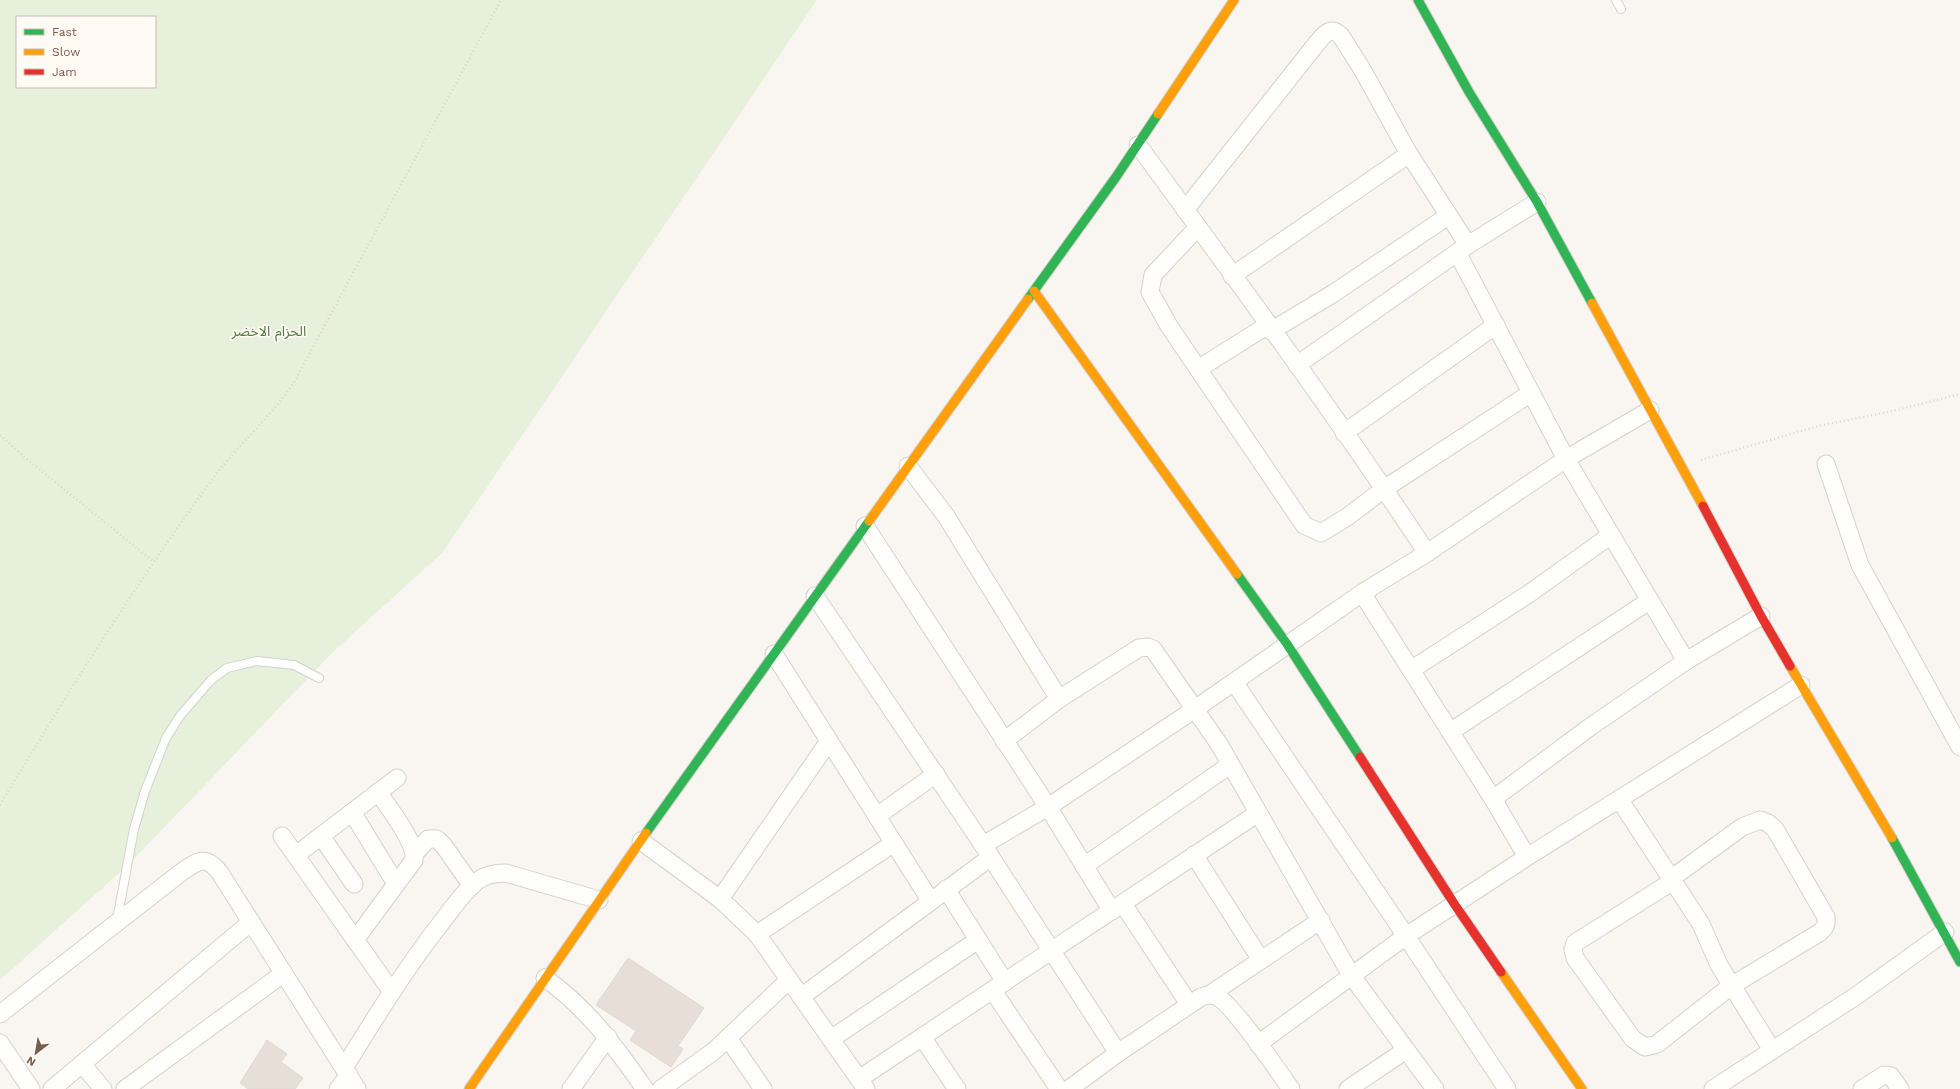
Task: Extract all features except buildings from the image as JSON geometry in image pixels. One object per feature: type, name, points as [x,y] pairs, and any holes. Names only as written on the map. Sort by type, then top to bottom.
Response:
[{"type":"street","points":[[469,1089],[599,900],[1138,145],[1234,0]]},
{"type":"street","points":[[1418,0],[1469,92],[1537,202],[1682,466],[1761,616],[1959,955]]},
{"type":"street","points":[[1185,210],[1313,48],[1327,32],[1332,30],[1337,31],[1362,69],[1409,154],[1448,216],[1496,326],[1531,394],[1566,459],[1686,661]]},
{"type":"street","points":[[1138,145],[1297,365],[1384,489],[1427,554]]},
{"type":"street","points":[[1232,276],[1409,154]]},
{"type":"street","points":[[1297,365],[1463,249],[1537,202]]},
{"type":"street","points":[[1198,368],[1334,293],[1448,216]]},
{"type":"street","points":[[1198,227],[1154,275],[1150,292],[1198,368],[1304,525],[1321,533],[1384,489],[1531,394]]},
{"type":"street","points":[[1034,290],[1287,644],[1455,905],[1582,1089]]},
{"type":"street","points":[[1344,433],[1496,326]]},
{"type":"street","points":[[801,996],[930,900],[946,890],[987,851],[1048,807],[1195,709],[1287,644],[1362,594],[1427,554],[1566,459],[1650,410]]},
{"type":"street","points":[[1826,464],[1860,565],[1960,747]]},
{"type":"street","points":[[908,466],[946,516],[1059,699]]},
{"type":"street","points":[[865,526],[1048,807],[1084,866],[1117,907],[1189,1004]]},
{"type":"street","points":[[1411,670],[1530,593],[1611,535]]},
{"type":"street","points":[[1362,594],[1494,799],[1527,857]]},
{"type":"street","points":[[815,596],[936,774],[1118,1053]]},
{"type":"street","points":[[1450,732],[1649,601]]},
{"type":"street","points":[[1494,799],[1590,727],[1686,661],[1761,616]]},
{"type":"street","points":[[1004,740],[1059,699],[1140,648],[1148,647],[1153,649],[1219,744],[1351,975],[1435,1089]]},
{"type":"street","points":[[774,654],[930,900]]},
{"type":"street","points":[[1234,682],[1406,936],[1507,1089]]},
{"type":"street","points":[[1258,1044],[1406,936],[1527,857],[1801,686]]},
{"type":"street","points":[[720,899],[829,741]]},
{"type":"street","points":[[1084,866],[1230,765]]},
{"type":"street","points":[[877,816],[936,774]]},
{"type":"street","points":[[296,855],[397,778]]},
{"type":"street","points":[[378,792],[409,841],[415,854]]},
{"type":"street","points":[[1619,799],[1702,924],[1718,965],[1772,1050]]},
{"type":"street","points":[[352,812],[396,884]]},
{"type":"street","points":[[641,841],[720,899],[757,934],[863,1084],[922,1037],[1258,813]]},
{"type":"street","points":[[1760,820],[1775,829],[1826,917],[1826,927],[1819,933],[1731,986],[1657,1044],[1645,1047],[1633,1039],[1575,958],[1572,950],[1574,943],[1672,879],[1742,827],[1760,820]]},
{"type":"street","points":[[282,836],[392,992]]},
{"type":"street","points":[[321,836],[354,884]]},
{"type":"street","points":[[355,940],[414,860],[415,854],[428,839],[437,839],[444,846],[472,886]]},
{"type":"street","points":[[757,934],[894,843]]},
{"type":"street","points":[[1194,856],[1261,960]]},
{"type":"street","points":[[0,1014],[116,925],[179,874],[196,862],[202,861],[214,866],[350,1077]]},
{"type":"street","points":[[338,1089],[350,1077],[392,992],[419,951],[464,894],[478,880],[494,873],[506,873],[599,900]]},
{"type":"street","points":[[946,890],[978,940],[999,986],[1059,1089]]},
{"type":"street","points":[[1069,1089],[1189,1004],[1201,997],[1209,995],[1320,920]]},
{"type":"street","points":[[52,1089],[251,922]]},
{"type":"street","points":[[1713,1089],[1732,1084],[1772,1050],[1856,996],[1945,932]]},
{"type":"street","points":[[831,1039],[978,940]]},
{"type":"street","points":[[125,1089],[284,973]]},
{"type":"street","points":[[545,978],[580,1006],[608,1037],[645,1089]]},
{"type":"street","points":[[661,1089],[714,1051],[789,980]]},
{"type":"street","points":[[1209,995],[1217,997],[1228,1007],[1258,1044],[1291,1089]]},
{"type":"street","points":[[571,1089],[608,1037]]},
{"type":"street","points":[[922,1037],[957,1089]]},
{"type":"street","points":[[728,1038],[763,1089]]},
{"type":"street","points":[[0,1043],[32,1089]]},
{"type":"street","points":[[1348,1089],[1406,1050]]},
{"type":"street","points":[[82,1064],[103,1089]]},
{"type":"street","points":[[1862,1089],[1884,1074],[1891,1076],[1900,1089]]},
{"type":"lane","points":[[1616,0],[1621,9]]},
{"type":"lane","points":[[116,925],[134,829],[143,798],[166,738],[180,716],[211,680],[227,668],[257,661],[294,665],[319,678]]},
{"type":"path","points":[[0,805],[116,619],[154,562],[224,465],[284,397],[293,384],[374,237],[501,0]]},
{"type":"path","points":[[1682,466],[1820,426],[1897,410],[1960,394]]},
{"type":"path","points":[[0,435],[29,461],[154,562]]},
{"type":"green space","name":"الحزام الاخضر","points":[[0,0],[817,0],[443,552],[334,651],[128,865],[0,980]]},
{"type":"traffic: fast","points":[[1418,0],[1469,92],[1537,202],[1592,303]]},
{"type":"traffic: fast","points":[[1028,299],[1116,177],[1158,114]]},
{"type":"traffic: fast","points":[[646,833],[869,521]]},
{"type":"traffic: fast","points":[[1237,574],[1287,644],[1360,757]]},
{"type":"traffic: fast","points":[[1892,838],[1960,962]]},
{"type":"traffic: slow","points":[[1158,114],[1234,0]]},
{"type":"traffic: slow","points":[[1034,291],[1237,574]]},
{"type":"traffic: slow","points":[[869,521],[1028,299]]},
{"type":"traffic: slow","points":[[1592,303],[1703,506]]},
{"type":"traffic: slow","points":[[1790,666],[1892,838]]},
{"type":"traffic: slow","points":[[469,1089],[646,833]]},
{"type":"traffic: slow","points":[[1501,972],[1582,1089]]},
{"type":"traffic: jam","points":[[1703,506],[1761,616],[1790,666]]},
{"type":"traffic: jam","points":[[1360,757],[1455,905],[1501,972]]}]
